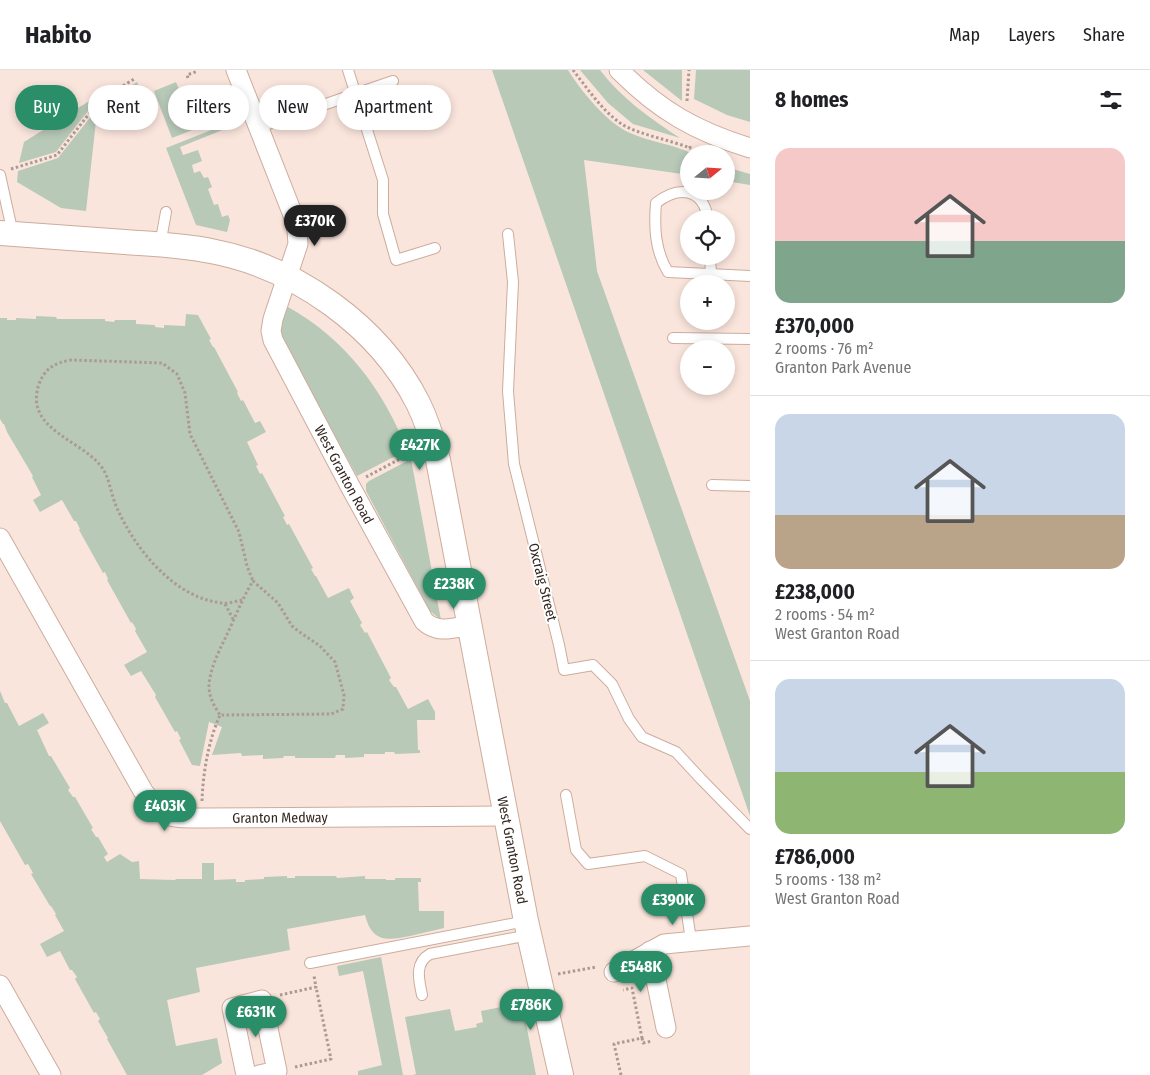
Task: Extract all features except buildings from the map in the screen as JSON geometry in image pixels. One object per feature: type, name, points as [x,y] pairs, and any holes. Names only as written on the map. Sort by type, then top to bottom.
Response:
[{"type":"street","points":[[236,70],[259,127]]},
{"type":"street","points":[[619,70],[649,97],[682,120],[718,138],[750,148]]},
{"type":"street","points":[[260,130],[297,230],[298,244],[288,277]]},
{"type":"street","name":"West Granton Road","points":[[6,233],[212,251],[266,266],[316,292],[339,309],[390,360],[418,403],[438,460],[528,928],[561,1075]]},
{"type":"street","name":"West Granton Road","points":[[288,277],[273,320],[271,331],[273,340],[424,621],[436,629],[443,630],[471,624]]},
{"type":"street","name":"Granton Medway","points":[[0,538],[143,791],[154,806],[163,814],[175,818],[507,816]]},
{"type":"street","points":[[614,972],[664,944],[750,936]]},
{"type":"street","points":[[650,951],[666,1028]]},
{"type":"street","points":[[0,985],[52,1075]]},
{"type":"street","points":[[262,1000],[252,1073],[232,1008],[262,1000]]},
{"type":"lane","points":[[348,70],[353,85]]},
{"type":"lane","points":[[381,85],[393,81]]},
{"type":"lane","points":[[367,130],[383,180],[383,214],[396,260],[435,248]]},
{"type":"lane","points":[[5,172],[6,233]]},
{"type":"lane","points":[[706,210],[702,201],[685,192],[666,196],[656,203],[656,243],[662,263],[668,272],[750,276]]},
{"type":"lane","points":[[160,245],[166,212]]},
{"type":"lane","name":"Oxcraig Street","points":[[508,234],[512,282],[508,391],[514,464],[564,670],[593,665],[612,684],[629,719],[642,737],[676,752],[750,829]]},
{"type":"lane","points":[[710,265],[710,274]]},
{"type":"lane","points":[[673,338],[750,339]]},
{"type":"lane","points":[[712,485],[750,486]]},
{"type":"lane","points":[[566,795],[576,850],[588,864],[645,856],[681,874],[691,940]]},
{"type":"lane","points":[[310,963],[528,928]]},
{"type":"lane","points":[[422,995],[418,973],[419,966],[430,954],[528,928]]},
{"type":"path","points":[[573,70],[599,102],[622,124],[681,145]]},
{"type":"path","points":[[687,100],[690,70]]},
{"type":"path","points":[[188,78],[187,75],[198,71]]},
{"type":"path","points":[[5,172],[57,154],[99,101],[134,80]]},
{"type":"path","points":[[220,715],[331,714],[343,709],[344,696],[335,662],[320,646],[298,632],[292,626],[278,603],[253,581],[247,566],[239,532],[190,434],[185,393],[177,374],[162,363],[71,360],[52,366],[46,371],[41,380],[36,399],[39,410],[50,427],[88,455],[102,468],[117,510],[138,544],[173,583],[193,594],[225,604],[242,600]]},
{"type":"path","points":[[350,486],[433,442]]},
{"type":"path","points":[[220,715],[213,704],[209,685],[214,664],[242,600],[253,581]]},
{"type":"path","points":[[225,604],[233,620]]},
{"type":"path","points":[[202,818],[205,767],[220,715]]},
{"type":"path","points":[[252,1073],[331,1059],[310,963]]},
{"type":"path","points":[[555,975],[593,968]]},
{"type":"path","points":[[614,972],[620,990],[632,988],[642,1038],[614,1044],[620,1075]]},
{"type":"path","points":[[262,1000],[316,987]]},
{"type":"green space","points":[[492,70],[568,70],[595,106],[612,122],[630,133],[680,149],[680,174],[584,160],[597,271],[750,701],[750,816]]},
{"type":"green space","points":[[580,70],[600,70],[617,90],[647,116],[680,138],[633,124],[608,103]]},
{"type":"green space","points":[[643,70],[682,70],[682,101]]},
{"type":"green space","points":[[696,70],[750,70],[750,122],[727,115],[694,99]]},
{"type":"green space","points":[[168,85],[168,128],[158,101],[158,89]]},
{"type":"green space","points":[[88,102],[88,111],[78,124],[78,108]]},
{"type":"green space","points":[[88,120],[88,130],[95,130],[86,211],[61,208],[17,182],[18,171],[58,158]]},
{"type":"green space","points":[[43,130],[73,130],[56,152],[19,163],[24,142]]},
{"type":"green space","points":[[169,130],[192,130],[172,138]]},
{"type":"green space","points":[[211,130],[222,130],[180,147],[183,155],[198,150],[202,161],[192,165],[194,173],[200,171],[204,178],[208,177],[212,187],[208,189],[214,205],[218,204],[222,217],[228,215],[230,220],[227,232],[196,225],[166,148]]},
{"type":"green space","points":[[735,170],[750,174],[750,185],[735,182]]},
{"type":"green space","points":[[288,307],[327,334],[360,368],[386,406],[407,450],[357,476],[281,337],[282,322]]},
{"type":"green space","points":[[186,314],[198,315],[241,401],[243,400],[255,423],[260,421],[266,432],[247,442],[258,465],[256,466],[260,474],[262,473],[285,516],[283,517],[287,525],[289,524],[313,568],[311,569],[328,598],[349,588],[354,598],[350,601],[362,623],[360,625],[365,633],[367,632],[391,678],[389,680],[396,687],[408,709],[428,699],[435,712],[435,720],[417,720],[418,750],[420,750],[420,753],[395,754],[394,752],[385,752],[385,754],[364,754],[364,757],[345,758],[345,755],[336,755],[335,758],[295,758],[295,756],[284,756],[283,758],[263,759],[263,755],[242,756],[241,753],[212,755],[222,727],[209,722],[200,766],[192,765],[179,740],[181,739],[177,731],[175,732],[141,671],[131,676],[124,665],[147,652],[135,631],[136,629],[107,580],[105,572],[103,573],[79,530],[76,521],[74,521],[62,500],[40,512],[33,500],[41,495],[33,476],[0,419],[0,318],[7,318],[7,320],[16,320],[16,318],[36,319],[36,316],[56,317],[57,319],[105,319],[105,321],[114,322],[115,320],[136,320],[136,324],[155,325],[155,327],[164,328],[164,325],[185,326]]},
{"type":"green space","points":[[411,459],[441,620],[430,611],[366,491],[366,484],[369,481]]},
{"type":"green space","points":[[0,691],[19,726],[43,713],[49,723],[37,730],[49,756],[51,756],[70,788],[68,790],[75,797],[93,828],[91,829],[108,854],[104,857],[107,862],[120,854],[132,862],[139,861],[140,879],[202,879],[202,863],[214,863],[214,880],[236,879],[236,882],[264,879],[264,877],[287,876],[287,878],[295,878],[295,876],[336,876],[337,878],[365,876],[365,879],[386,880],[421,878],[421,882],[418,882],[419,911],[444,911],[444,928],[401,938],[387,939],[376,935],[368,924],[365,915],[287,929],[290,950],[196,968],[200,992],[167,1000],[176,1046],[217,1038],[222,1063],[202,1075],[127,1075],[98,1021],[100,1019],[96,1012],[94,1013],[75,979],[77,977],[70,970],[60,951],[47,957],[40,944],[64,931],[56,914],[31,874],[33,873],[28,864],[25,865],[0,821]]},
{"type":"green space","points":[[381,957],[403,1075],[358,1075],[358,1071],[382,1065],[363,971],[339,976],[337,966]]},
{"type":"green space","points":[[522,1003],[536,1075],[413,1075],[416,1074],[405,1017],[450,1009],[455,1031],[477,1027],[476,1024],[483,1022],[481,1011]]}]
